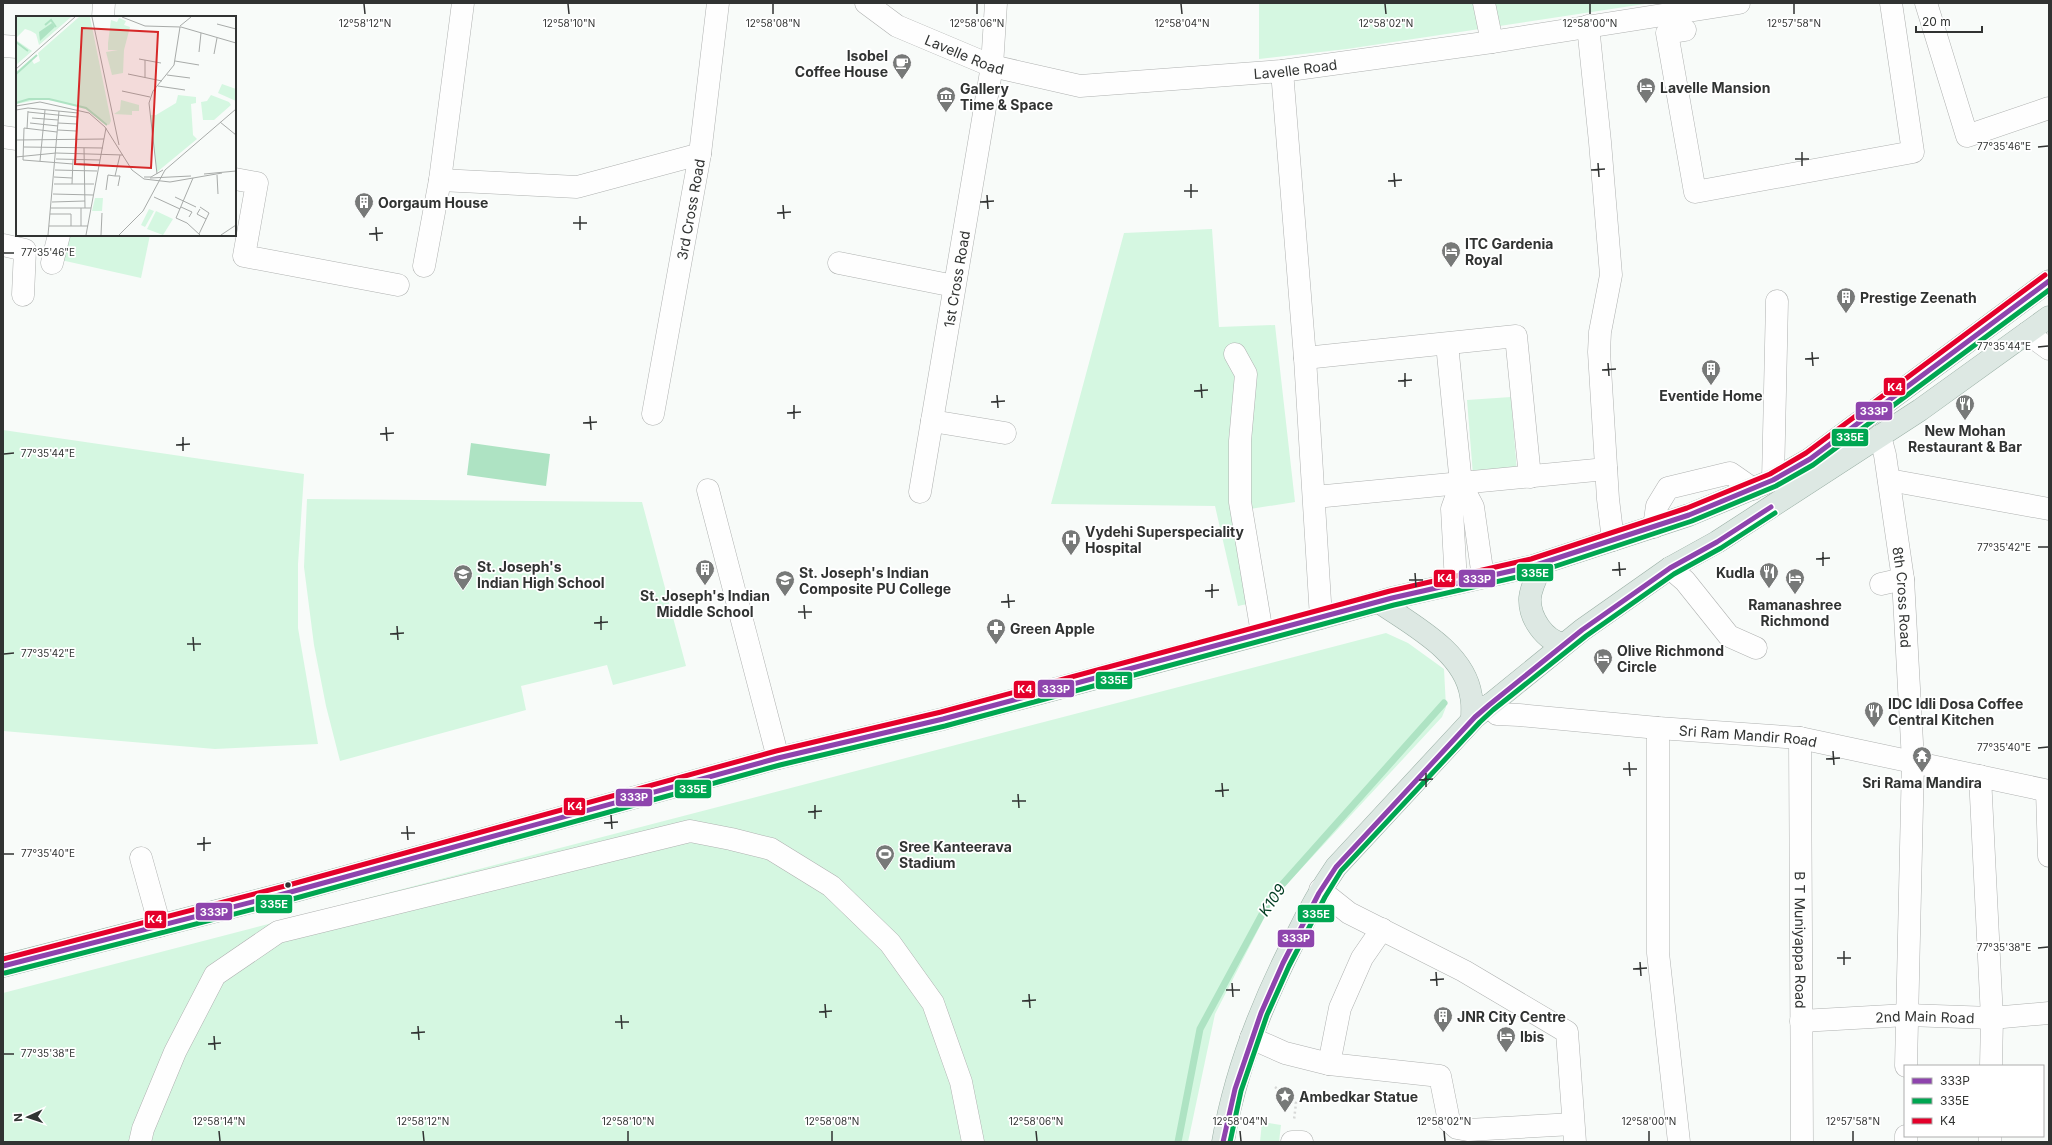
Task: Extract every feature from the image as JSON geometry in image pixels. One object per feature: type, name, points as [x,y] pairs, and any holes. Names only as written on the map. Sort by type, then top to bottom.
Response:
[{"type":"main road","points":[[3,966],[287,893],[778,758],[943,719],[1386,600],[1543,563],[1689,516],[1773,480],[1810,459],[2049,281]]},
{"type":"main road","points":[[1222,1142],[1227,1118],[1251,1038],[1274,980],[1320,890],[1336,868],[1472,720],[1564,644],[1670,568],[1717,542],[1920,410],[2049,317]]},
{"type":"main road","points":[[1543,563],[1530,598],[1532,615],[1546,634],[1555,642],[1564,644]]},
{"type":"main road","points":[[1386,600],[1426,616],[1450,638],[1474,669],[1489,705]]},
{"type":"main road","points":[[1386,600],[1450,654],[1464,676],[1471,695],[1472,720]]},
{"type":"street","points":[[103,16],[104,3]]},
{"type":"street","points":[[424,266],[440,180],[463,3]]},
{"type":"street","name":"3rd Cross Road","points":[[653,414],[700,154],[718,3]]},
{"type":"street","name":"Lavelle Road","points":[[866,3],[897,26],[992,66],[1080,86],[1282,71],[1492,42],[1588,26],[1677,25],[1739,3]]},
{"type":"street","name":"1st Cross Road","points":[[920,492],[992,66],[996,3]]},
{"type":"street","points":[[1484,3],[1492,42]]},
{"type":"street","points":[[1677,25],[1667,33],[1695,192],[1913,152],[1892,3]]},
{"type":"street","points":[[1924,30],[1919,18],[1926,3]]},
{"type":"street","points":[[1926,3],[1967,136],[2049,108]]},
{"type":"street","points":[[1588,26],[1611,276],[1600,332],[1599,352],[1606,469],[1613,540]]},
{"type":"street","points":[[3,46],[16,47]]},
{"type":"street","points":[[1282,71],[1315,497],[1321,618]]},
{"type":"street","points":[[3,136],[16,139]]},
{"type":"street","points":[[440,180],[577,187],[700,154]]},
{"type":"street","points":[[236,179],[258,184],[244,256],[398,285]]},
{"type":"street","points":[[52,263],[59,236]]},
{"type":"street","points":[[3,245],[25,250],[23,294]]},
{"type":"street","points":[[839,263],[954,286]]},
{"type":"street","points":[[1773,480],[1777,301]]},
{"type":"street","points":[[2027,333],[2049,349]]},
{"type":"street","points":[[1305,358],[1516,336],[1530,477]]},
{"type":"street","points":[[1447,344],[1461,484],[1472,507],[1483,578]]},
{"type":"street","points":[[1235,354],[1246,374],[1240,441],[1240,502],[1262,633]]},
{"type":"street","points":[[932,421],[1005,433]]},
{"type":"street","name":"8th Cross Road","points":[[1880,436],[1889,480],[1903,579],[1913,761],[1906,1065]]},
{"type":"street","points":[[1315,497],[1606,469]]},
{"type":"street","points":[[1654,527],[1657,506],[1668,488],[1730,473],[1753,489]]},
{"type":"street","points":[[1889,480],[2049,509]]},
{"type":"street","points":[[1456,583],[1452,509],[1461,484]]},
{"type":"street","points":[[708,490],[778,758]]},
{"type":"street","points":[[1670,568],[1685,581],[1729,636],[1756,648]]},
{"type":"street","points":[[1881,584],[1903,579]]},
{"type":"street","name":"Sri Ram Mandir Road","points":[[1489,705],[1497,714],[1658,728],[1800,738],[2048,791]]},
{"type":"street","points":[[1658,728],[1658,953],[1679,1142]]},
{"type":"street","name":"B T Muniyappa Road","points":[[1800,738],[1802,1142]]},
{"type":"street","points":[[1980,776],[1992,1018],[1991,1065]]},
{"type":"street","points":[[2048,791],[2049,856]]},
{"type":"street","points":[[140,1142],[143,1129],[175,1052],[215,975],[278,932],[690,831],[771,849],[831,886],[890,944],[934,1003],[961,1082],[974,1142]]},
{"type":"street","points":[[141,858],[160,926]]},
{"type":"street","points":[[1251,1038],[1285,1053],[1328,1064],[1440,1076],[1449,1121],[1457,1128],[1468,1130],[1574,1133],[1567,1032],[1464,971],[1349,913],[1320,890]]},
{"type":"street","points":[[1328,1064],[1340,1008],[1362,958],[1382,929]]},
{"type":"street","name":"2nd Main Road","points":[[1801,1021],[1907,1015],[1992,1018],[2049,1013]]},
{"type":"street","points":[[1292,1142],[1302,1142]]},
{"type":"path","points":[[1275,1087],[1296,1103]]},
{"type":"shaded area","points":[[1259,3],[1651,3],[1347,49],[1259,59]]},
{"type":"shaded area","points":[[1212,229],[1219,327],[1275,325],[1295,502],[1250,509],[1266,600],[1238,606],[1215,506],[1051,504],[1124,233]]},
{"type":"shaded area","points":[[66,236],[150,236],[141,278],[61,260]]},
{"type":"shaded area","points":[[1511,397],[1517,472],[1473,475],[1467,400]]},
{"type":"shaded area","points":[[3,430],[304,474],[298,564],[298,628],[318,744],[215,749],[3,731]]},
{"type":"shaded area","points":[[471,443],[550,454],[546,486],[467,475]]},
{"type":"shaded area","points":[[307,499],[642,502],[686,666],[613,685],[607,665],[521,686],[526,710],[340,761],[326,706],[314,645],[304,567]]},
{"type":"shaded area","name":"Sree Kanteerava Stadium","points":[[1386,633],[1408,643],[1444,669],[1446,707],[1442,717],[1275,897],[1215,1014],[1188,1142],[3,1142],[3,993]]},
{"type":"shaded area","points":[[1262,1122],[1281,1125],[1279,1142],[1260,1142]]},
{"type":"waterway","name":"K109","points":[[1178,1142],[1200,1029],[1272,896],[1444,703]]},
{"type":"transit line","name":"K4","points":[[3,959],[285,886],[776,751],[941,712],[1390,591],[1531,559],[1687,508],[1770,474],[1806,453],[2045,275]]},
{"type":"transit line","name":"333P","points":[[3,966],[287,893],[778,758],[943,719],[1392,598],[1533,566],[1689,515],[1773,480],[1810,459],[2049,281]]},
{"type":"transit line","name":"335E","points":[[5,973],[289,900],[780,765],[945,726],[1394,605],[1535,573],[1692,521],[1776,486],[1813,465],[2049,290]]},
{"type":"transit line","name":"333P","points":[[1223,1142],[1235,1089],[1261,1013],[1283,963],[1319,893],[1336,867],[1475,717],[1489,705],[1582,630],[1670,568],[1717,542],[1771,507]]},
{"type":"transit line","name":"335E","points":[[1230,1142],[1241,1091],[1267,1015],[1289,966],[1325,897],[1341,871],[1480,722],[1493,710],[1586,636],[1674,574],[1721,548],[1775,513]]},
{"type":"place","name":"Isobel Coffee House","points":[[902,80]]},
{"type":"place","name":"Lavelle Mansion","points":[[1646,104]]},
{"type":"place","name":"Gallery Time & Space","points":[[946,113]]},
{"type":"place","name":"Oorgaum House","points":[[364,219]]},
{"type":"place","name":"ITC Gardenia Royal","points":[[1451,268]]},
{"type":"place","name":"Prestige Zeenath","points":[[1846,314]]},
{"type":"place","name":"Eventide Home","points":[[1711,386]]},
{"type":"place","name":"New Mohan Restaurant & Bar","points":[[1965,421]]},
{"type":"place","name":"Vydehi Superspeciality Hospital","points":[[1071,556]]},
{"type":"place","name":"St. Joseph's Indian Middle School","points":[[705,586]]},
{"type":"place","name":"Kudla","points":[[1769,589]]},
{"type":"place","name":"St. Joseph's Indian High School","points":[[463,591]]},
{"type":"place","name":"Ramanashree Richmond","points":[[1795,595]]},
{"type":"place","name":"St. Joseph's Indian Composite PU College","points":[[785,597]]},
{"type":"place","name":"Green Apple","points":[[996,645]]},
{"type":"place","name":"Olive Richmond Circle","points":[[1603,675]]},
{"type":"place","name":"IDC Idli Dosa Coffee Central Kitchen","points":[[1874,728]]},
{"type":"place","name":"Sri Rama Mandira","points":[[1922,773]]},
{"type":"place","name":"Sree Kanteerava Stadium","points":[[885,871]]},
{"type":"place","name":"JNR City Centre","points":[[1443,1033]]},
{"type":"place","name":"Ibis","points":[[1506,1053]]},
{"type":"place","name":"Ambedkar Statue","points":[[1285,1113]]}]
